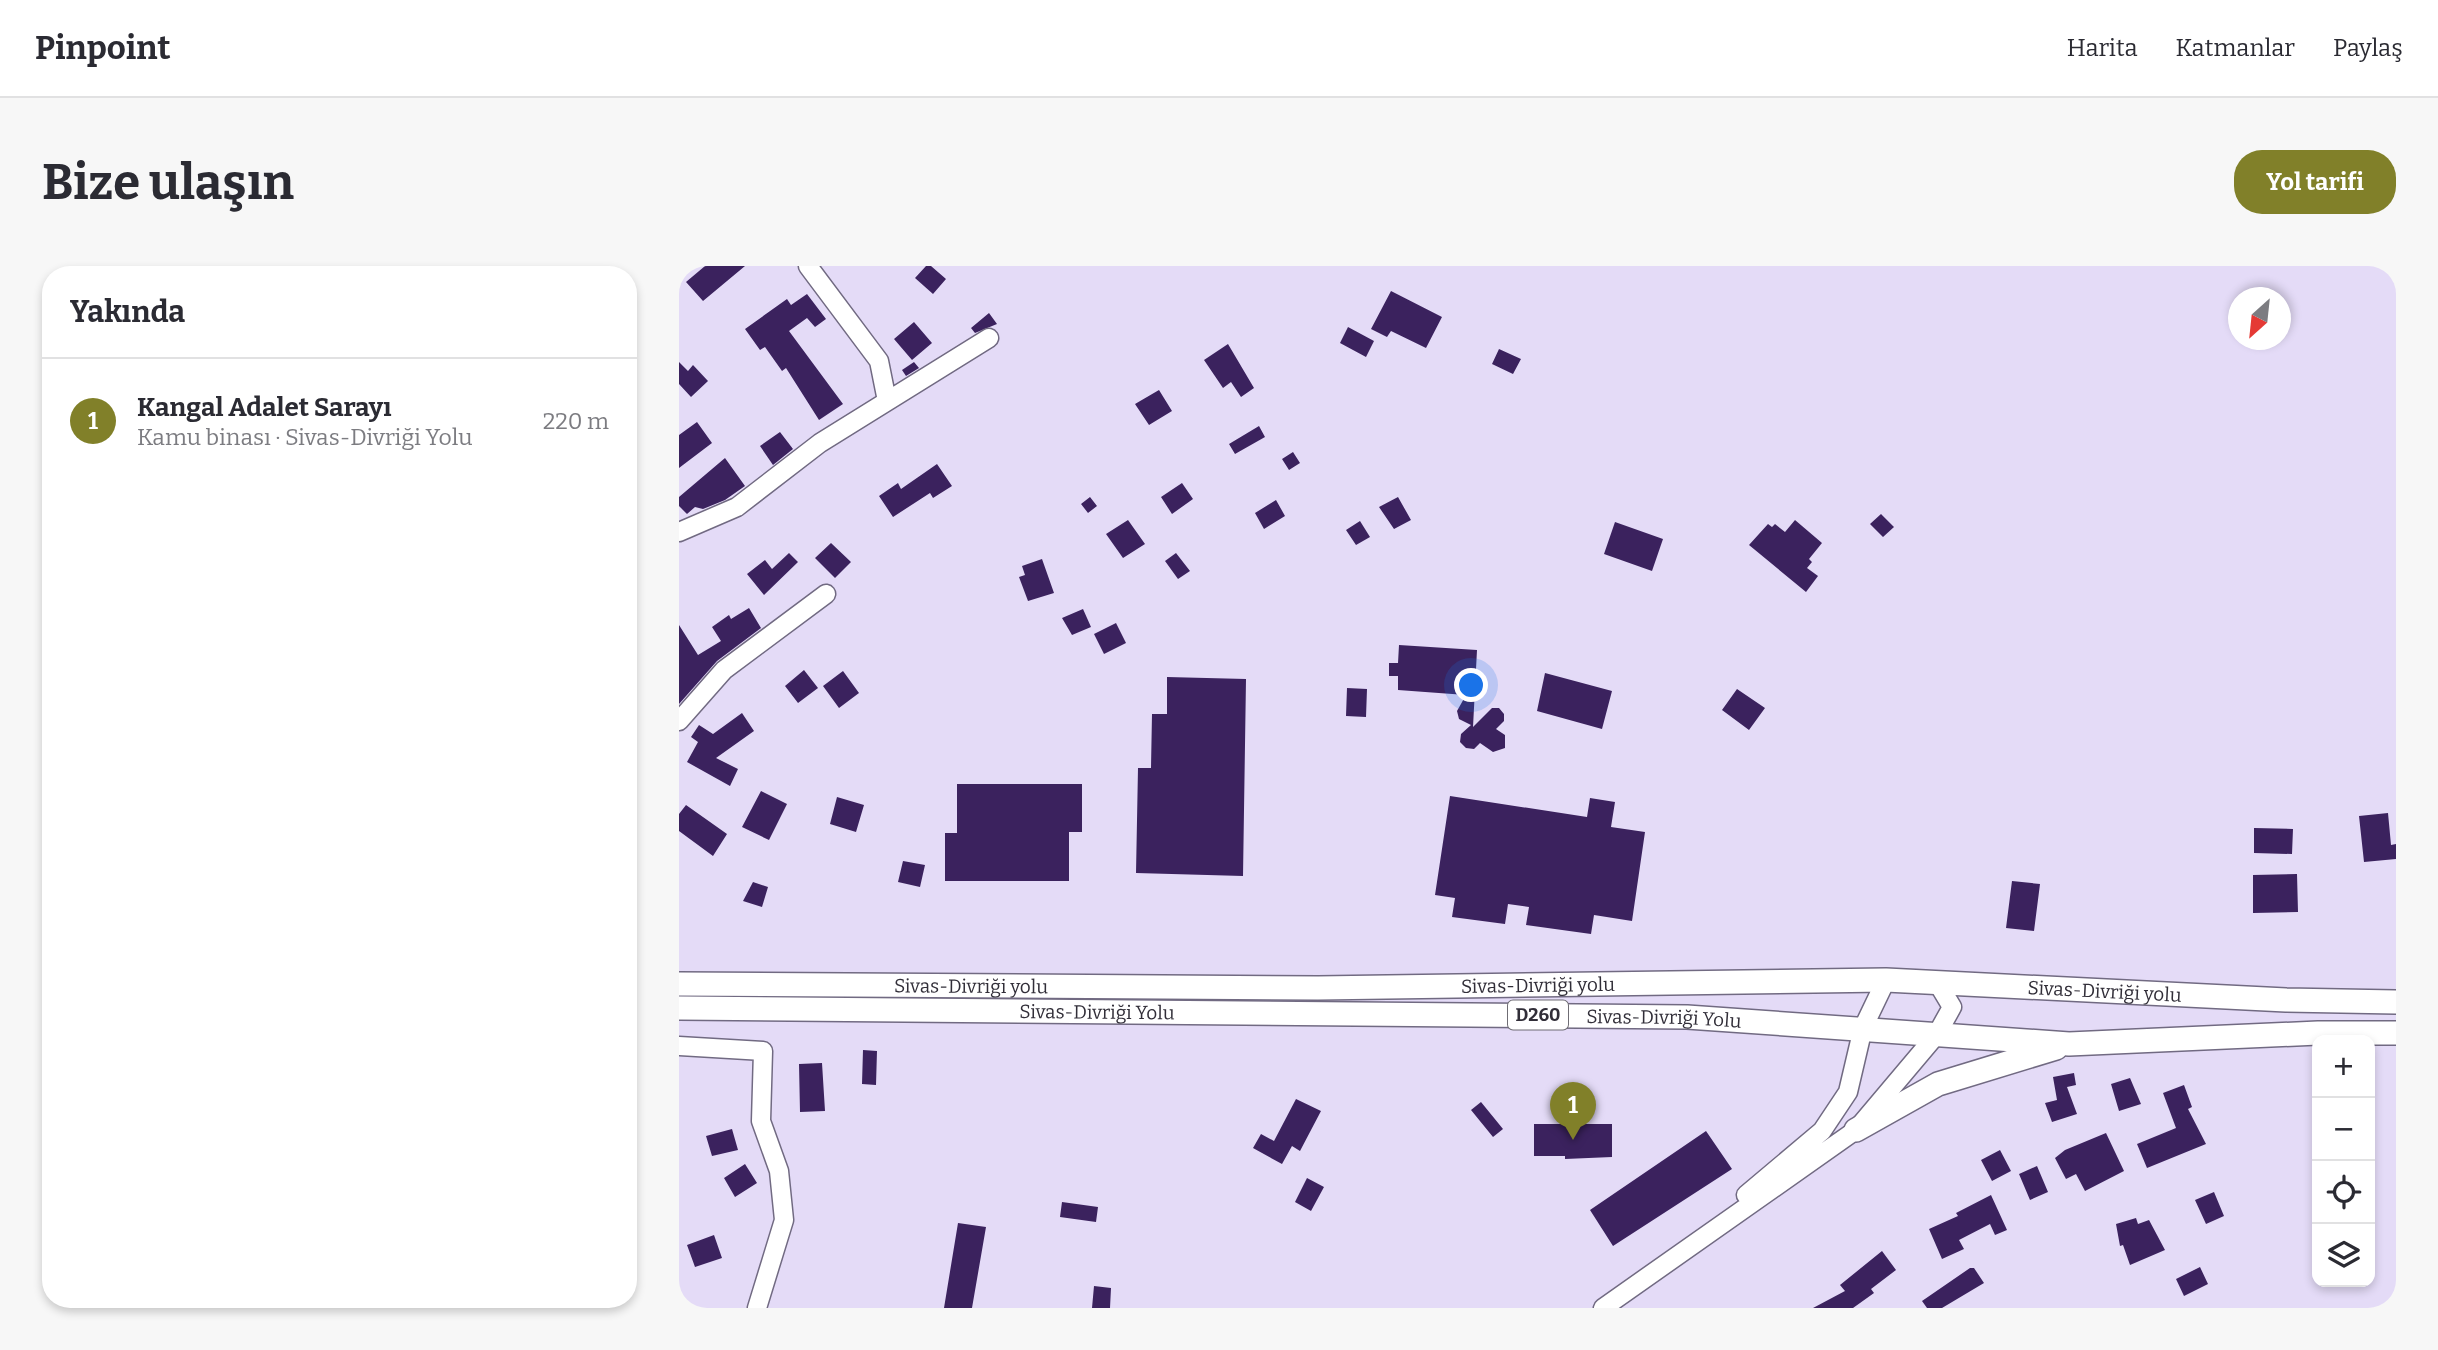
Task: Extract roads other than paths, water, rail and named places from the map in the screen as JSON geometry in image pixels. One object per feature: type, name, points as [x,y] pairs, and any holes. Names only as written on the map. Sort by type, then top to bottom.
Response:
[{"type":"main road","name":"Sivas-Divriği yolu","points":[[679,984],[1318,988],[1886,979],[2286,1000],[2396,1002]]},
{"type":"main road","name":"Sivas-Divriği Yolu","points":[[679,1008],[1687,1017],[2069,1044],[2318,1033],[2396,1033]]},
{"type":"main road","points":[[1856,1130],[1938,1084],[2069,1044]]},
{"type":"street","points":[[808,266],[879,361],[887,401]]},
{"type":"street","points":[[679,531],[737,507],[820,443],[989,338]]},
{"type":"street","points":[[679,722],[724,670],[826,594]]},
{"type":"street","points":[[1655,1271],[1822,1130],[1848,1092],[1863,1028],[1886,979]]},
{"type":"street","points":[[1603,1308],[1856,1130],[1937,1034],[1952,1007],[1937,982]]},
{"type":"street","points":[[679,1046],[763,1051],[761,1121],[779,1171],[784,1220],[757,1308]]},
{"type":"place","name":"Kangal Adalet Sarayı","points":[[1573,1140]]}]
